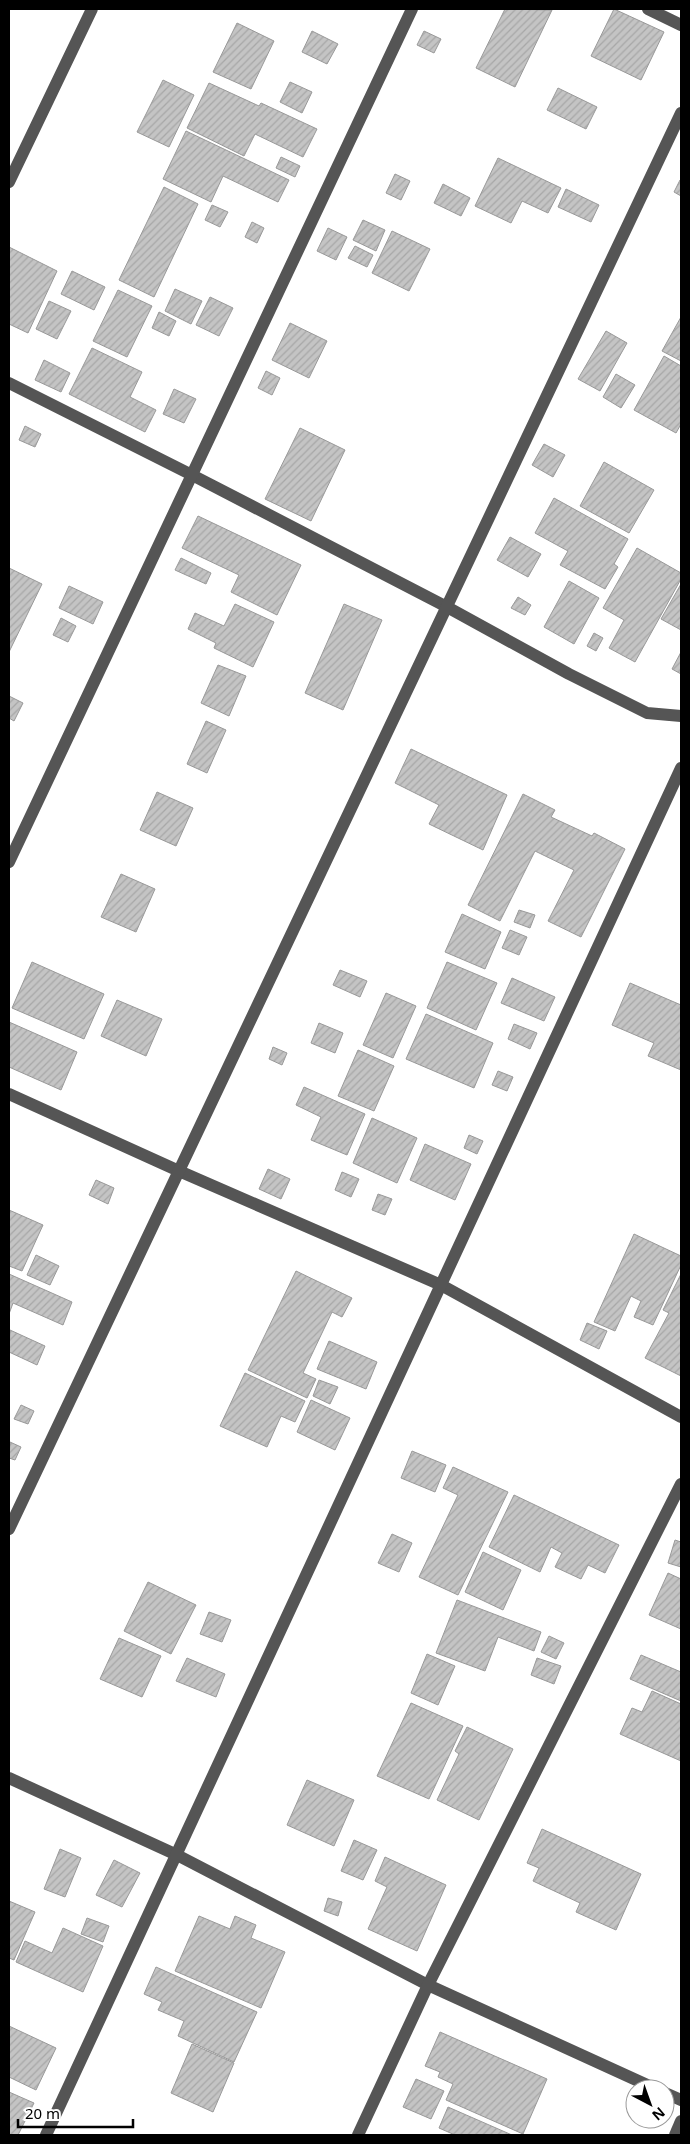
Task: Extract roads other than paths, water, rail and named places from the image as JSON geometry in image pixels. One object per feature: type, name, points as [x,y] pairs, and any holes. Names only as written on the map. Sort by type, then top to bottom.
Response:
[{"type":"street","points":[[9,182],[92,9]]},
{"type":"street","points":[[9,862],[412,9]]},
{"type":"street","points":[[648,9],[681,25]]},
{"type":"street","points":[[9,1529],[681,113]]},
{"type":"street","points":[[9,383],[192,475],[447,607],[569,674],[647,713],[681,716]]},
{"type":"street","points":[[46,2135],[681,768]]},
{"type":"street","points":[[9,1094],[179,1171],[441,1285],[681,1417]]},
{"type":"street","points":[[358,2135],[428,1985],[681,1484]]},
{"type":"street","points":[[9,1778],[177,1855],[428,1985],[634,2079]]},
{"type":"street","points":[[675,2135],[681,2121]]}]
